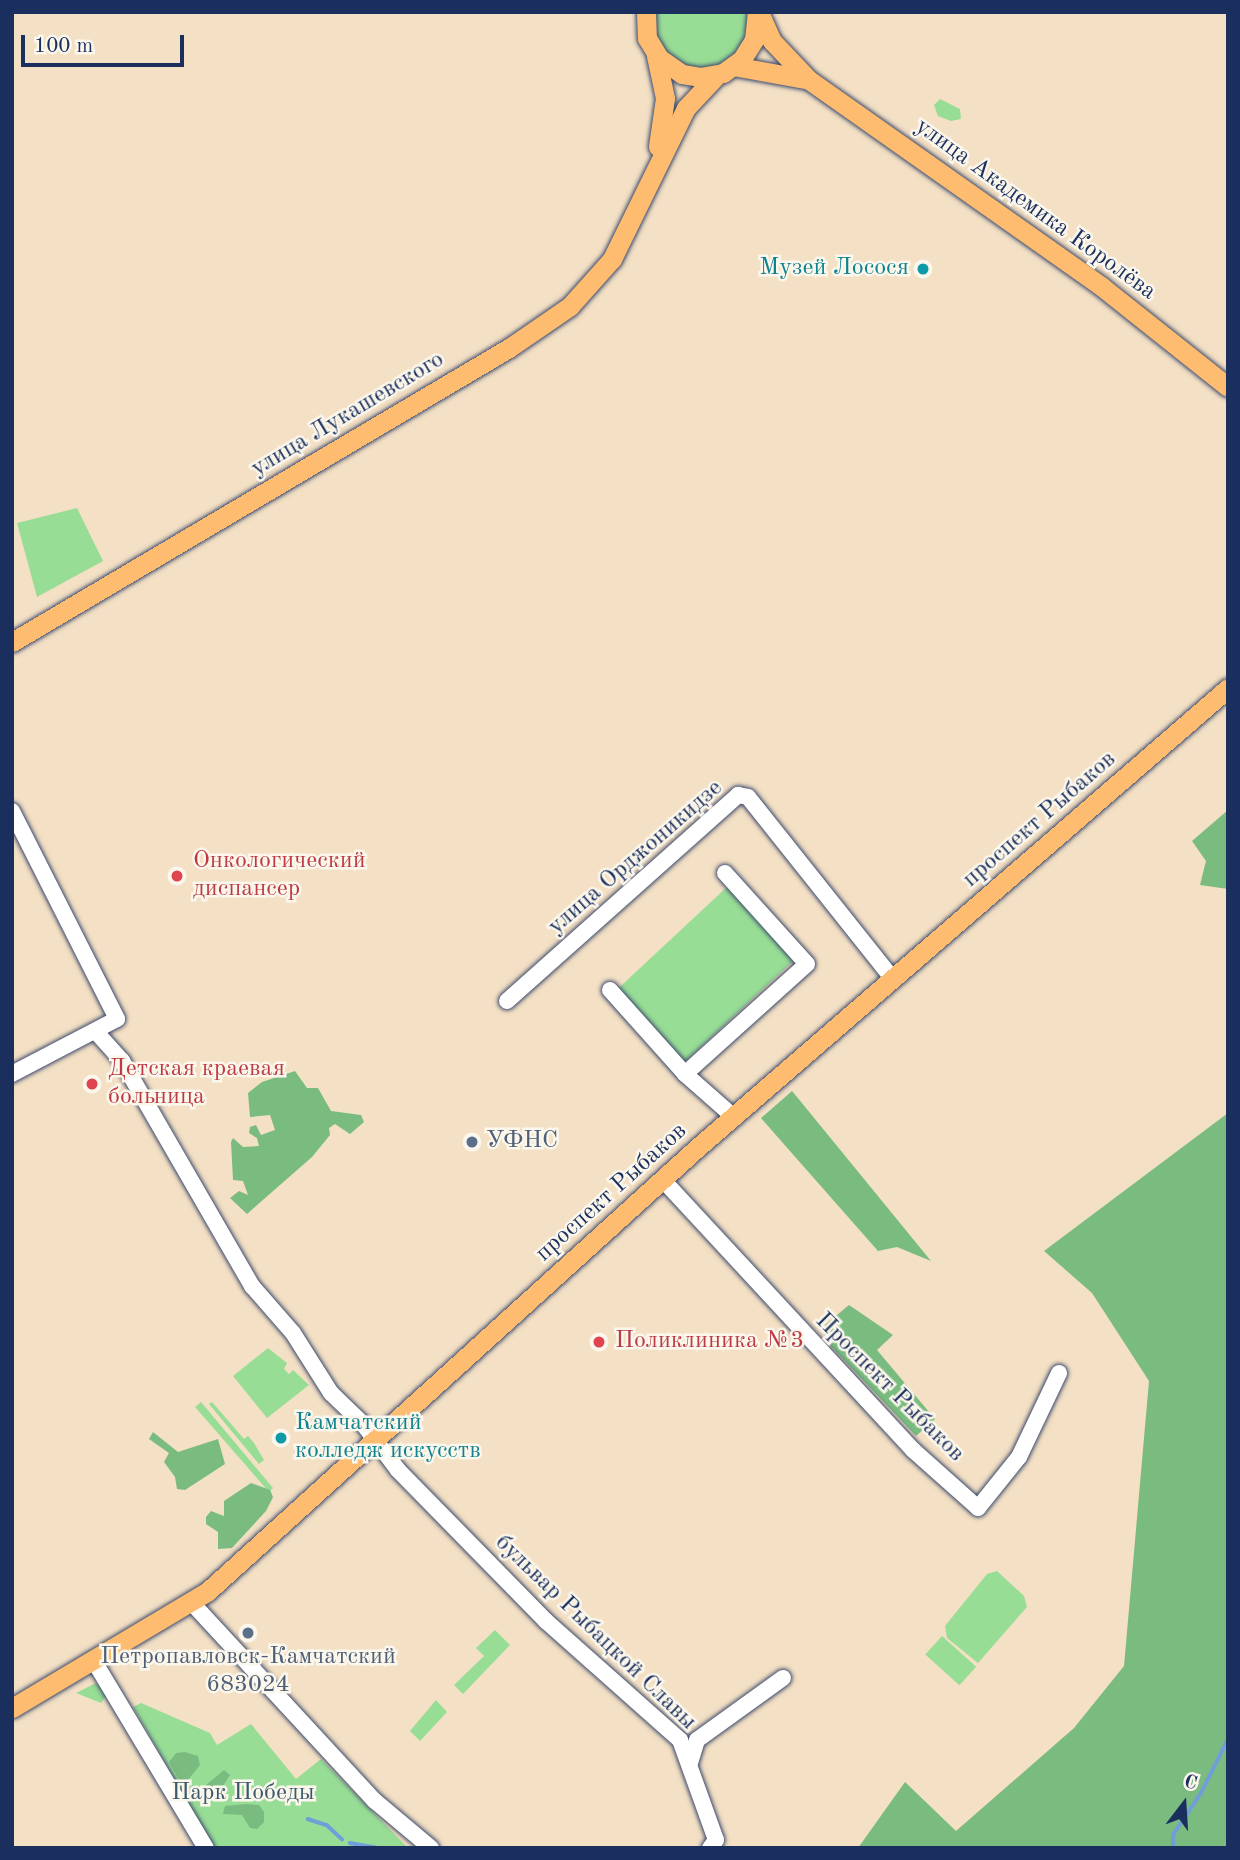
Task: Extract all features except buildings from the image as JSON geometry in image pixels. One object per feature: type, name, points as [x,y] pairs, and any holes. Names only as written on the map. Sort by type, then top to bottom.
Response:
[{"type":"main road","name":"улица Лукашевского","points":[[12,642],[554,319],[603,272],[686,108],[754,40],[758,12]]},
{"type":"main road","name":"улица Академика Королёва","points":[[758,12],[772,41],[808,80],[1129,307],[1228,387]]},
{"type":"main road","name":"улица Лукашевского","points":[[643,16],[665,98],[652,173]]},
{"type":"main road","name":"улица Академика Королёва","points":[[654,51],[682,74],[725,70],[775,70],[808,80]]},
{"type":"main road","name":"проспект Рыбаков","points":[[12,1708],[192,1603],[734,1116],[1228,688]]},
{"type":"street","name":"улица Орджоникидзе","points":[[507,1001],[738,795],[748,797],[893,979]]},
{"type":"street","points":[[12,811],[117,1019],[97,1033],[12,1074]]},
{"type":"street","points":[[685,1074],[807,964],[725,873]]},
{"type":"street","points":[[610,990],[685,1074],[734,1116]]},
{"type":"street","name":"бульвар Рыбацкой Славы","points":[[97,1033],[122,1061],[252,1286],[293,1333],[331,1393],[398,1470],[571,1646],[680,1740],[716,1840],[710,1848]]},
{"type":"street","name":"Проспект Рыбаков","points":[[663,1180],[904,1440],[978,1508],[1019,1457],[1059,1373]]},
{"type":"street","points":[[192,1603],[375,1801],[431,1848]]},
{"type":"street","points":[[94,1661],[206,1848]]},
{"type":"street","points":[[690,1763],[697,1740],[783,1678]]},
{"type":"green space","points":[[653,12],[749,12],[743,46],[719,66],[689,68],[659,46]]},
{"type":"green space","points":[[940,99],[960,109],[961,119],[951,121],[938,116],[934,105]]},
{"type":"green space","points":[[77,508],[103,561],[37,597],[17,523]]},
{"type":"green space","points":[[1228,810],[1228,889],[1200,885],[1206,861],[1192,841]]},
{"type":"green space","points":[[727,887],[795,959],[682,1064],[614,992]]},
{"type":"green space","points":[[295,1071],[307,1088],[318,1088],[331,1111],[361,1115],[364,1122],[350,1134],[335,1124],[329,1128],[330,1135],[312,1157],[247,1214],[230,1198],[239,1191],[248,1195],[243,1181],[233,1180],[231,1142],[233,1138],[243,1147],[259,1146],[257,1138],[249,1133],[250,1127],[256,1125],[261,1135],[275,1130],[270,1115],[250,1117],[248,1093],[262,1082]]},
{"type":"green space","points":[[792,1091],[931,1261],[897,1247],[878,1251],[761,1118]]},
{"type":"green space","points":[[1228,1113],[1228,1848],[858,1848],[905,1782],[956,1831],[1074,1728],[1124,1666],[1149,1381],[1092,1293],[1044,1251]]},
{"type":"green space","points":[[849,1305],[893,1335],[877,1350],[935,1419],[916,1436],[824,1339],[825,1325]]},
{"type":"green space","points":[[268,1348],[287,1363],[284,1369],[289,1374],[293,1370],[309,1385],[267,1418],[233,1376]]},
{"type":"green space","points":[[201,1402],[273,1488],[269,1492],[195,1407]]},
{"type":"green space","points":[[212,1402],[244,1439],[248,1436],[264,1460],[259,1464],[209,1404]]},
{"type":"green space","points":[[153,1432],[178,1452],[218,1439],[225,1464],[185,1490],[177,1489],[175,1477],[164,1462],[169,1453],[149,1439]]},
{"type":"green space","points":[[251,1483],[270,1490],[273,1497],[266,1511],[232,1548],[218,1549],[218,1532],[206,1524],[206,1517],[211,1511],[224,1516],[224,1501]]},
{"type":"green space","points":[[997,1571],[1024,1596],[1027,1607],[978,1663],[947,1638],[945,1626],[987,1574]]},
{"type":"green space","points":[[495,1630],[510,1645],[463,1694],[454,1685],[484,1656],[476,1648]]},
{"type":"green space","points":[[942,1636],[976,1667],[959,1685],[925,1655]]},
{"type":"green space","points":[[96,1683],[107,1695],[101,1703],[76,1693]]},
{"type":"green space","points":[[436,1700],[447,1712],[420,1741],[410,1731]]},
{"type":"green space","name":"Парк Победы","points":[[141,1703],[210,1733],[217,1745],[251,1724],[296,1779],[321,1759],[408,1848],[215,1848],[133,1707]]},
{"type":"green space","points":[[185,1752],[198,1756],[200,1765],[183,1786],[169,1762],[176,1753]]},
{"type":"green space","points":[[224,1770],[230,1775],[221,1789],[205,1804],[200,1804],[199,1791]]},
{"type":"green space","points":[[259,1805],[264,1812],[264,1822],[257,1829],[250,1828],[242,1815],[223,1814],[225,1806]]},
{"type":"waterway","points":[[1173,1848],[1173,1835],[1201,1793],[1228,1739]]},
{"type":"waterway","points":[[308,1819],[327,1825],[342,1839]]},
{"type":"waterway","points":[[350,1843],[377,1848]]},
{"type":"place","name":"Музей Лосося","points":[[923,269]]},
{"type":"place","name":"Онкологический диспансер","points":[[177,876]]},
{"type":"place","name":"Детская краевая больница","points":[[92,1084]]},
{"type":"place","name":"УФНС","points":[[472,1142]]},
{"type":"place","name":"Поликлиника №3","points":[[599,1342]]},
{"type":"place","name":"Камчатский колледж искусств","points":[[281,1438]]},
{"type":"place","name":"Петропавловск-Камчатский 683024","points":[[248,1633]]}]
